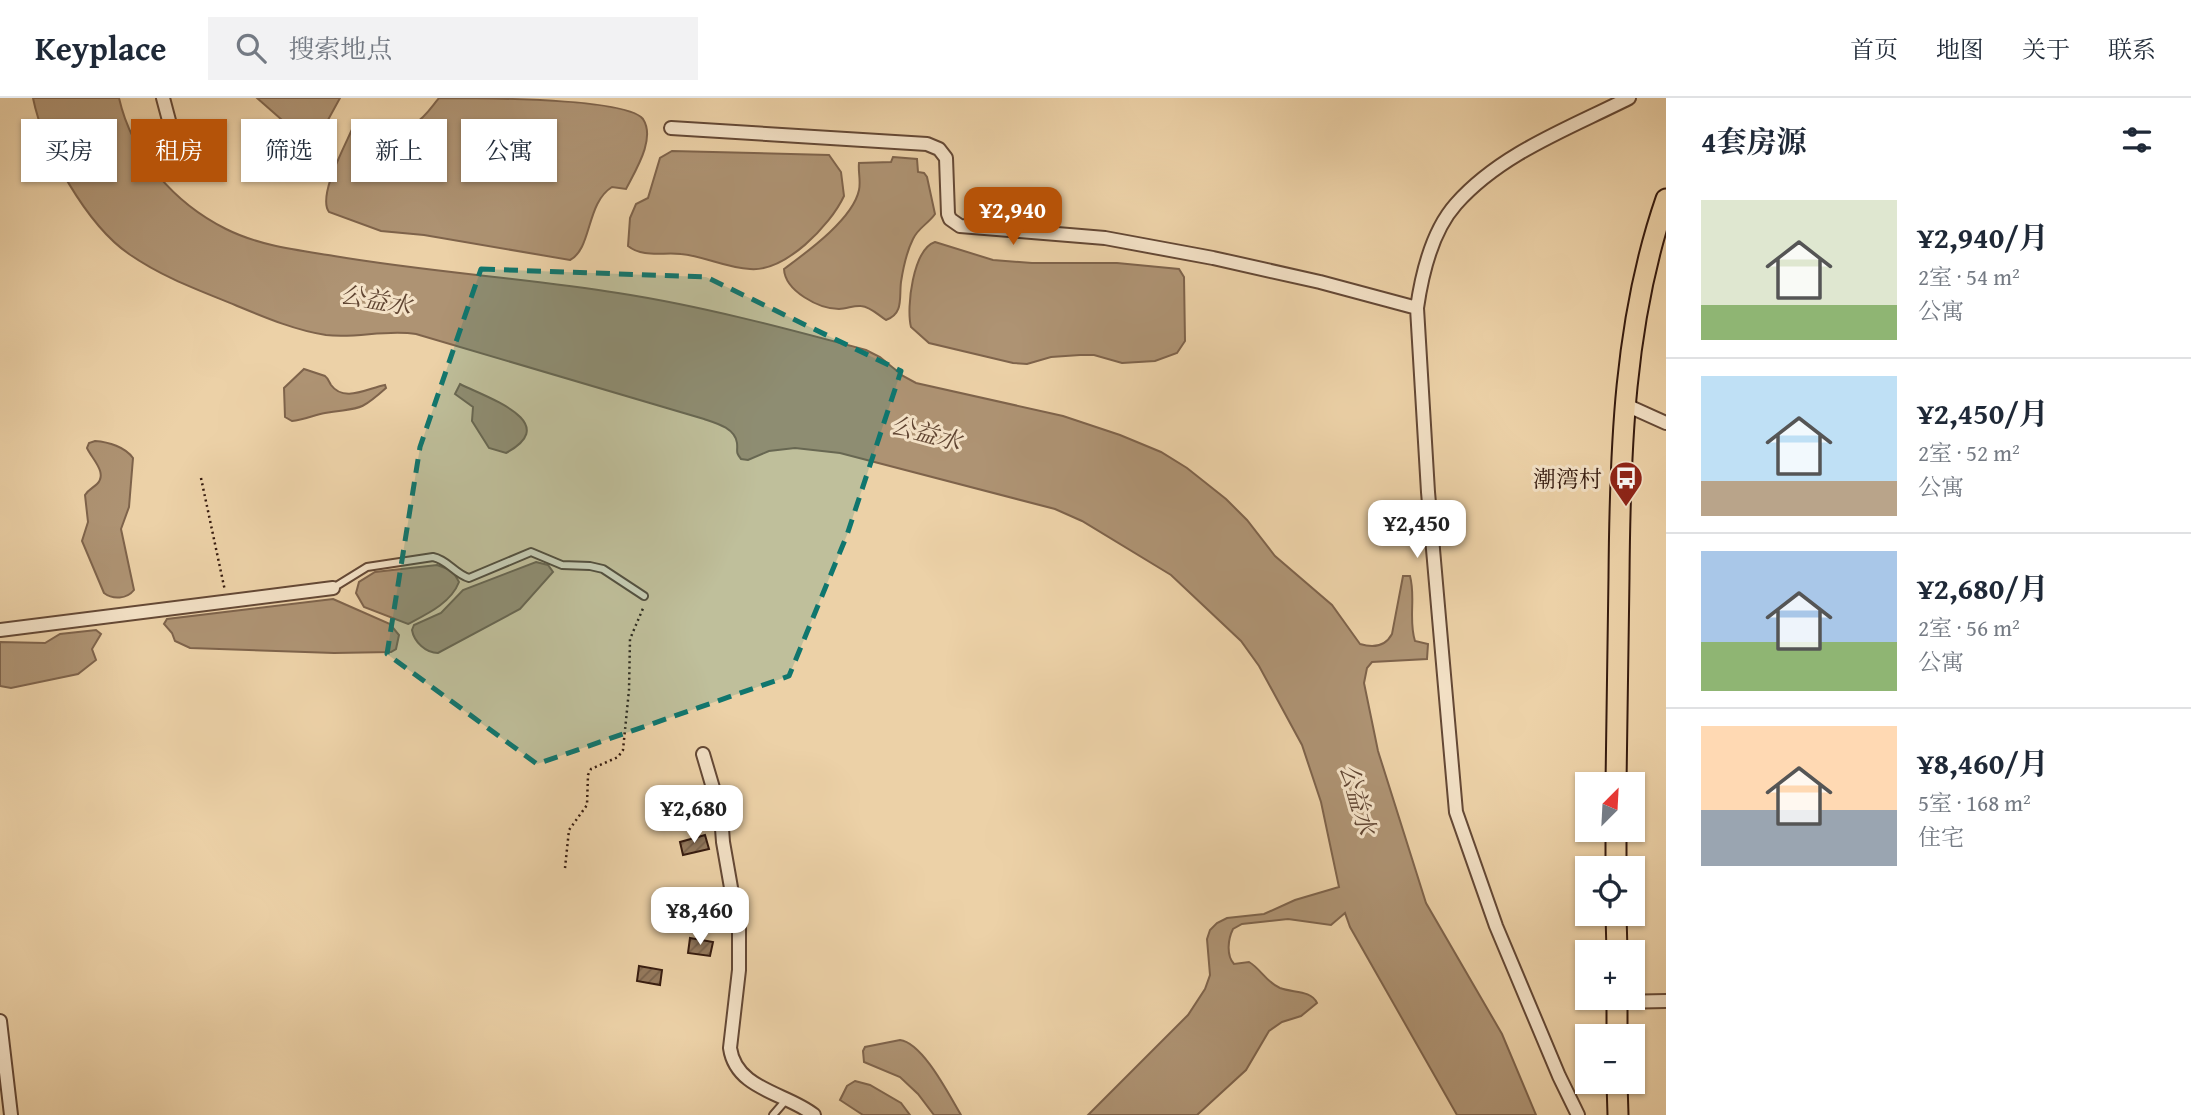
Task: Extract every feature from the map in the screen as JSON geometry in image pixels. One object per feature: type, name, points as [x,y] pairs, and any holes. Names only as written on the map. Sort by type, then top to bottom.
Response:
[{"type":"highway","points":[[1616,772],[1620,484],[1630,353],[1650,252],[1666,199]]},
{"type":"highway","points":[[1617,1094],[1618,1115]]},
{"type":"street","points":[[163,98],[169,119]]},
{"type":"street","points":[[1578,1115],[1496,926],[1456,812],[1427,492],[1417,308],[1420,287],[1438,232],[1456,204],[1487,177],[1521,153],[1629,98]]},
{"type":"street","points":[[671,128],[927,144],[939,149],[946,158],[948,214],[950,219],[960,226],[1105,238],[1293,276],[1417,308]]},
{"type":"street","points":[[1626,405],[1666,423]]},
{"type":"street","points":[[0,630],[333,588]]},
{"type":"street","points":[[703,754],[721,815],[723,842],[739,919],[739,970],[730,1048],[732,1059],[743,1074],[766,1091],[807,1109],[814,1115]]},
{"type":"street","points":[[1645,1001],[1666,1001]]},
{"type":"street","points":[[0,1021],[12,1115]]},
{"type":"lane","points":[[333,588],[367,567],[433,557],[442,559],[469,578],[531,552],[562,565],[603,569],[643,596]]},
{"type":"lane","points":[[773,1115],[786,1100]]},
{"type":"path","points":[[201,478],[227,601]]},
{"type":"path","points":[[565,868],[569,830],[587,804],[588,775],[591,769],[618,757],[623,750],[629,690],[630,639],[645,606],[643,596]]},
{"type":"highlighted area","points":[[481,269],[706,277],[901,371],[847,535],[789,676],[537,764],[387,654],[420,447]]},
{"type":"water","name":"公益水","points":[[33,98],[119,98],[131,132],[131,182],[165,182],[189,206],[207,218],[252,240],[369,262],[583,288],[712,311],[866,350],[916,383],[1063,416],[1120,435],[1161,452],[1187,468],[1226,499],[1247,520],[1275,556],[1332,605],[1360,644],[1378,645],[1386,642],[1392,634],[1403,576],[1410,576],[1413,633],[1415,641],[1428,644],[1427,659],[1372,662],[1367,668],[1364,683],[1378,751],[1426,903],[1502,1034],[1536,1115],[1457,1115],[1350,927],[1345,913],[1331,925],[1288,919],[1242,924],[1233,929],[1229,947],[1234,964],[1249,962],[1275,985],[1311,996],[1317,1003],[1301,1016],[1282,1022],[1269,1031],[1246,1070],[1197,1115],[1088,1115],[1188,1015],[1205,989],[1210,975],[1207,939],[1210,930],[1217,923],[1227,918],[1264,914],[1295,900],[1339,887],[1321,802],[1302,745],[1259,666],[1241,641],[1171,575],[1082,521],[1055,509],[840,453],[795,448],[769,451],[748,460],[741,459],[733,433],[704,419],[416,334],[337,336],[302,330],[180,282],[154,270],[113,241],[68,182],[117,182],[117,119],[38,118]]},
{"type":"water","points":[[257,98],[340,98],[329,119],[281,119]]},
{"type":"water","points":[[439,98],[580,103],[631,112],[643,119],[646,145],[626,189],[612,187],[604,194],[593,214],[582,246],[570,260],[424,235],[381,231],[329,212],[326,204],[330,182],[337,182],[337,163],[351,131],[351,182],[447,182],[447,119],[421,119]]},
{"type":"water","points":[[672,151],[829,155],[841,172],[844,196],[828,220],[805,245],[764,268],[741,268],[681,254],[653,254],[634,250],[628,246],[630,218],[636,204],[648,198],[660,158]]},
{"type":"water","points":[[893,157],[917,159],[918,172],[927,177],[935,214],[915,235],[911,244],[904,266],[900,304],[896,314],[886,320],[865,307],[831,308],[804,297],[790,285],[784,269],[828,234],[848,212],[859,190],[859,163],[891,162]]},
{"type":"water","points":[[935,242],[993,260],[1117,263],[1179,269],[1184,277],[1185,341],[1177,353],[1155,361],[1122,363],[1094,355],[1080,355],[1051,357],[1027,364],[929,343],[911,327],[910,307],[916,267],[927,247]]},
{"type":"water","points":[[304,369],[325,376],[336,390],[343,393],[356,393],[385,385],[386,388],[358,408],[292,421],[285,417],[284,388]]},
{"type":"water","points":[[460,384],[501,403],[524,421],[527,431],[522,442],[506,453],[489,448],[472,421],[473,407],[455,394]]},
{"type":"water","points":[[95,441],[116,446],[133,458],[129,507],[121,529],[134,590],[120,597],[111,597],[104,593],[82,541],[88,522],[85,495],[97,484],[101,475],[87,448],[89,443]]},
{"type":"water","points":[[536,562],[548,565],[553,572],[520,609],[438,653],[425,649],[415,639],[412,630],[414,625],[441,613],[463,590]]},
{"type":"water","points":[[437,565],[448,569],[459,582],[444,602],[408,624],[364,607],[356,593],[359,582],[375,572]]},
{"type":"water","points":[[333,599],[390,624],[399,635],[396,649],[391,652],[334,653],[190,648],[175,641],[164,624],[167,619]]},
{"type":"water","points":[[96,630],[101,634],[92,649],[96,660],[78,674],[11,688],[0,686],[0,642],[45,643],[60,634]]},
{"type":"water","points":[[900,1040],[918,1050],[961,1115],[934,1115],[900,1077],[864,1062],[865,1047]]},
{"type":"water","points":[[855,1081],[870,1085],[901,1103],[910,1115],[863,1115],[840,1100],[847,1086]]},
{"type":"building","points":[[705,835],[709,849],[683,855],[680,842]]},
{"type":"building","points":[[690,938],[713,942],[710,956],[688,953]]},
{"type":"building","points":[[639,966],[662,970],[660,985],[637,981]]},
{"type":"place","name":"潮湾村","points":[[1626,508]]}]
